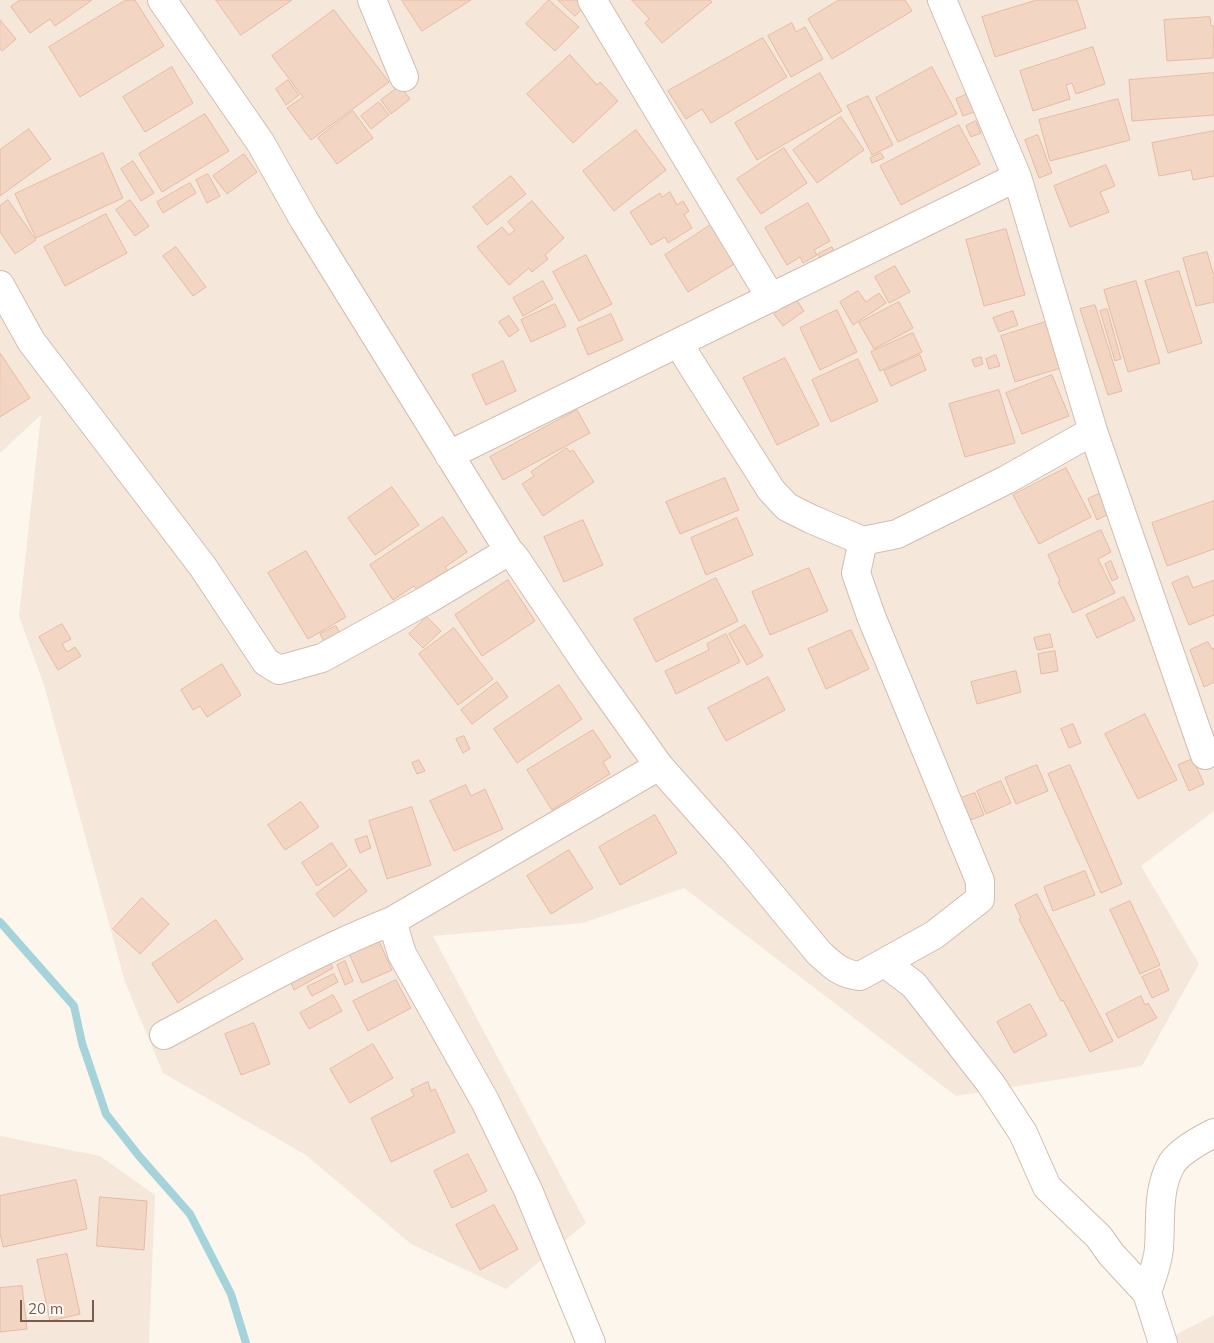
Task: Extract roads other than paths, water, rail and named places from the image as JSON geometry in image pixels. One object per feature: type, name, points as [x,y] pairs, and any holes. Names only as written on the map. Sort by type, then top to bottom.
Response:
[{"type":"street","points":[[162,0],[260,142],[304,220],[509,552],[516,559],[590,669],[659,766],[737,854],[819,953],[833,966],[847,974],[860,976],[934,935],[980,899],[980,881],[856,573],[863,541]]},
{"type":"street","points":[[372,0],[404,77]]},
{"type":"street","points":[[592,0],[771,298]]},
{"type":"street","points":[[942,0],[1017,177],[1093,431],[1205,755]]},
{"type":"street","points":[[450,455],[1017,177]]},
{"type":"street","points":[[0,285],[31,341],[203,567],[266,662],[279,670],[322,658],[509,552]]},
{"type":"street","points":[[678,343],[771,490],[787,507],[863,541],[896,534],[1006,480],[1093,431]]},
{"type":"street","points":[[164,1035],[354,935],[392,920],[659,766]]},
{"type":"street","points":[[392,920],[402,954],[485,1102],[528,1190],[591,1343]]},
{"type":"street","points":[[885,963],[914,985],[992,1084],[1023,1133],[1047,1187],[1099,1237],[1111,1254],[1147,1293],[1163,1343]]},
{"type":"street","points":[[1147,1293],[1159,1250],[1159,1213],[1164,1184],[1171,1163],[1191,1146],[1214,1133]]},
{"type":"waterway","points":[[0,922],[74,1006],[82,1043],[106,1114],[139,1156],[190,1214],[231,1294],[246,1343]]}]
